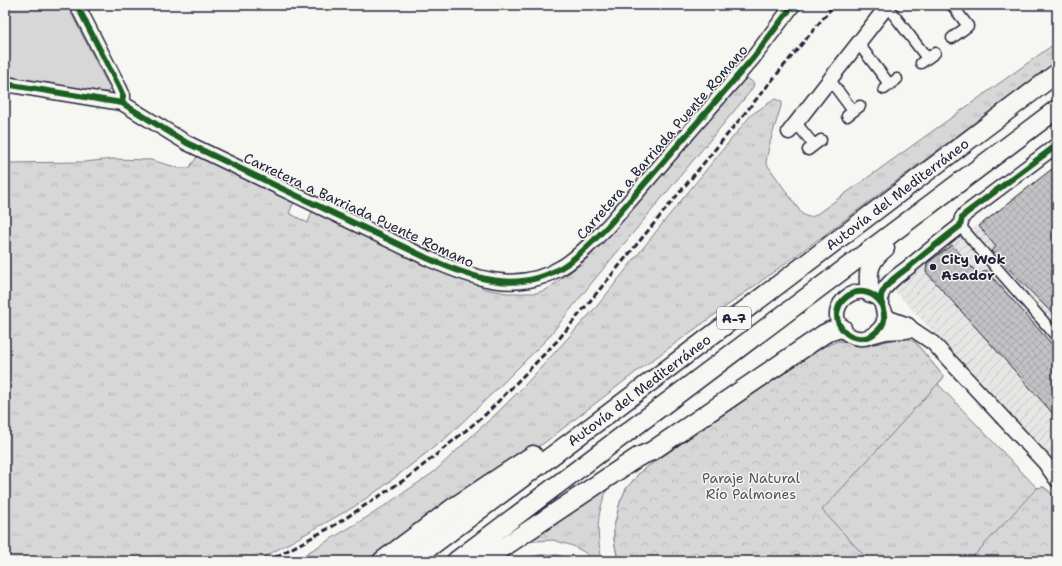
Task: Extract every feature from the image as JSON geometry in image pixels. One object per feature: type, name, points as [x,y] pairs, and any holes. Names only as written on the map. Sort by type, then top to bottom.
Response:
[{"type":"highway","name":"Autovía del Mediterráneo","points":[[411,561],[612,411],[1057,73]]},
{"type":"highway","name":"Autovía del Mediterráneo","points":[[456,561],[1057,109]]},
{"type":"highway","points":[[878,302],[868,274],[870,265],[877,255],[930,215],[934,202]]},
{"type":"highway","points":[[483,561],[638,457],[652,451],[824,334],[842,328]]},
{"type":"highway","points":[[382,561],[454,508],[588,418],[612,411]]},
{"type":"street","points":[[5,84],[122,103],[123,96],[119,87],[77,5]]},
{"type":"street","name":"Carretera a Barriada Puente Romano","points":[[122,103],[187,143],[445,266],[482,279],[499,282],[531,280],[563,267],[608,226],[753,58],[793,5]]},
{"type":"street","points":[[814,145],[793,127],[888,5],[928,58]]},
{"type":"street","points":[[952,5],[968,26],[952,38]]},
{"type":"street","points":[[858,43],[890,84]]},
{"type":"street","points":[[830,80],[853,111]]},
{"type":"street","points":[[869,337],[878,331],[884,321],[878,302],[881,294],[891,281],[960,226],[962,218],[965,214],[1057,145]]},
{"type":"street","points":[[960,226],[1057,338]]},
{"type":"street","points":[[912,330],[886,332],[869,337],[852,337],[842,328],[838,320],[840,304],[844,299],[853,293],[858,292],[878,302],[889,318],[908,325],[912,330],[933,343],[1045,463],[1057,480]]},
{"type":"shaded area","points":[[1057,168],[1057,471],[1016,419],[891,287]]},
{"type":"green space","points":[[5,5],[67,5],[110,89],[106,93],[5,76]]},
{"type":"green space","points":[[1057,42],[1057,61],[823,236],[640,369],[544,443],[473,486],[372,561],[294,561],[374,513],[434,472],[496,414],[525,385],[598,305],[751,115],[775,99],[782,102],[766,163],[802,214],[808,217],[814,216]]},
{"type":"green space","points":[[747,78],[754,83],[749,93],[547,339],[447,437],[384,486],[352,508],[257,561],[5,561],[5,163],[84,162],[113,159],[151,160],[179,168],[189,168],[199,154],[295,200],[289,213],[308,223],[313,208],[471,281],[485,289],[507,293],[536,293],[546,290],[573,270],[615,229],[731,95],[742,80]]},
{"type":"green space","name":"Paraje Natural Río Palmones","points":[[904,337],[915,342],[944,377],[822,510],[869,561],[618,561],[614,540],[614,527],[620,502],[626,489],[641,471],[823,347],[838,341],[876,344]]},
{"type":"green space","name":"Paraje Natural Río Palmones","points":[[893,339],[915,342],[944,377],[938,384],[1037,488],[1044,487],[1054,496],[1057,501],[1057,561],[618,561],[614,540],[614,527],[620,502],[626,489],[641,471],[823,347],[838,341],[876,344]]},
{"type":"green space","points":[[610,483],[602,503],[598,521],[602,561],[595,561],[584,552],[573,546],[553,540],[521,542]]},
{"type":"green space","points":[[1044,487],[1054,496],[1057,501],[1057,561],[969,561],[1037,488]]},
{"type":"green space","points":[[540,555],[558,555],[573,561],[515,561]]},
{"type":"building","points":[[1057,165],[1057,318],[991,251],[996,247],[979,226]]},
{"type":"building","points":[[952,245],[979,275],[986,270],[1057,350],[1057,418],[926,272],[927,263]]},
{"type":"railway","points":[[268,561],[335,525],[410,476],[486,414],[558,340],[834,5]]},
{"type":"cycle path","points":[[77,5],[119,87],[123,96],[122,103]]},
{"type":"cycle path","points":[[5,84],[122,103],[187,143],[427,258],[461,272],[478,277],[511,282],[528,280],[545,275],[562,267],[586,248],[608,226],[753,58],[793,5]]},
{"type":"cycle path","points":[[882,304],[873,296],[864,292],[855,293],[847,297],[841,303],[837,312],[838,321],[843,330],[851,336],[864,338],[876,332],[884,322],[884,311],[882,306],[881,302],[882,293],[891,281],[960,226],[962,218],[965,214],[1057,145]]},
{"type":"place","name":"City Wok Asador","points":[[933,267]]}]
